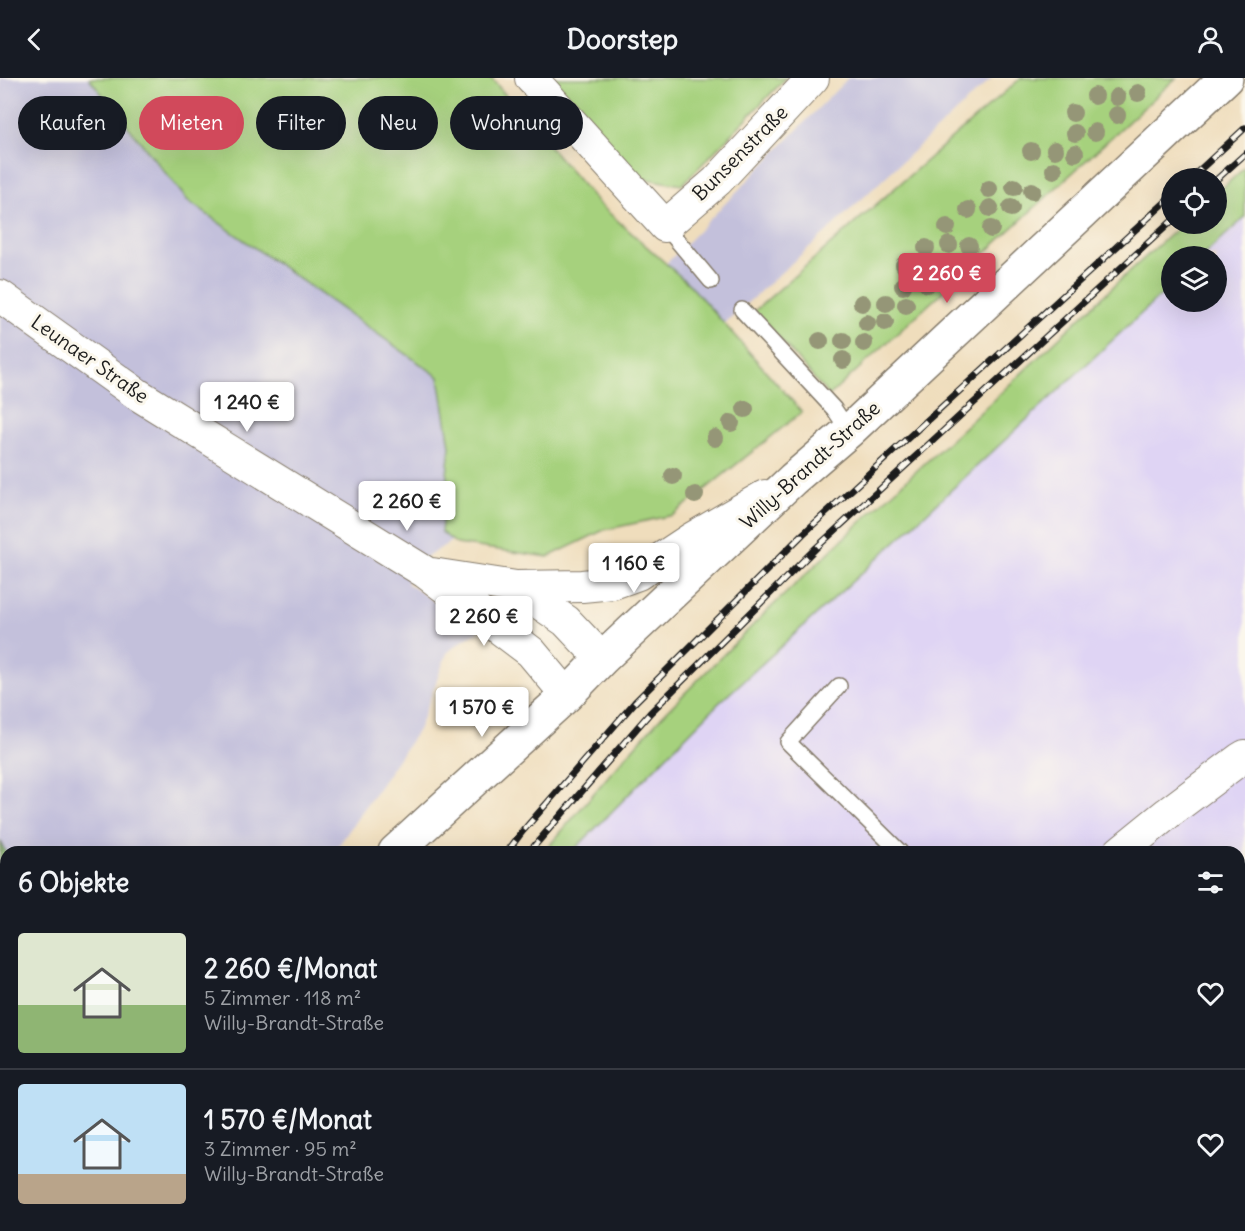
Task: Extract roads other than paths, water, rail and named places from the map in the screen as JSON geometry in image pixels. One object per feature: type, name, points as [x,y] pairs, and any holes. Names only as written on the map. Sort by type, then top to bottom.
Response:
[{"type":"main road","name":"Willy-Brandt-Straße","points":[[402,846],[567,695],[602,659],[793,479],[849,431],[1226,78]]},
{"type":"street","points":[[531,78],[665,226]]},
{"type":"street","name":"Bunsenstraße","points":[[665,226],[717,181],[813,78]]},
{"type":"street","name":"Leunaer Straße","points":[[0,296],[137,394],[425,573],[531,652],[567,695]]},
{"type":"street","name":"Leunaer Straße","points":[[425,573],[516,587],[613,583],[638,574],[691,539],[793,479]]},
{"type":"street","name":"Leunaer Straße","points":[[516,587],[566,621],[602,659]]},
{"type":"street","points":[[1127,846],[1245,756]]},
{"type":"lane","points":[[665,226],[711,281]]},
{"type":"lane","points":[[742,310],[834,409],[849,431]]},
{"type":"lane","points":[[839,686],[788,742],[894,846]]},
{"type":"railway","points":[[1202,168],[1245,128]]},
{"type":"railway","points":[[1227,170],[1245,154]]},
{"type":"railway","points":[[512,846],[635,702],[803,534],[1161,206]]},
{"type":"railway","points":[[534,846],[650,713],[816,548],[1161,231]]}]
